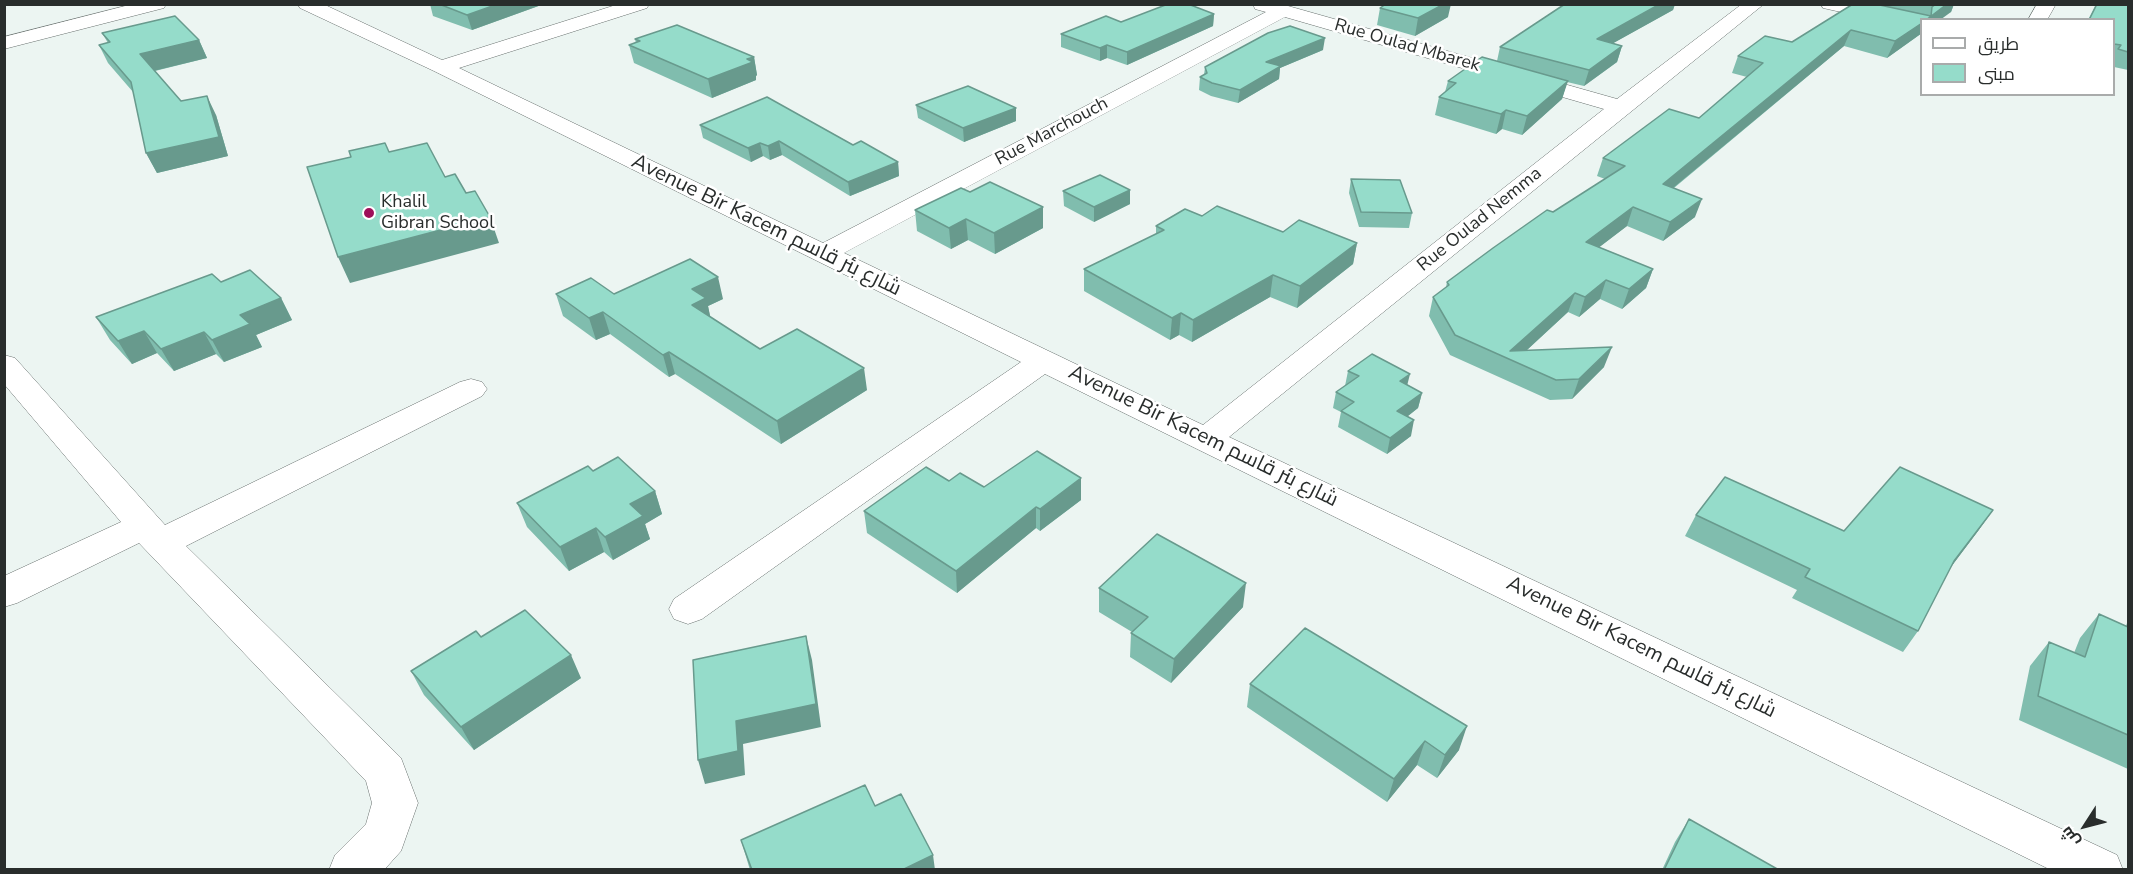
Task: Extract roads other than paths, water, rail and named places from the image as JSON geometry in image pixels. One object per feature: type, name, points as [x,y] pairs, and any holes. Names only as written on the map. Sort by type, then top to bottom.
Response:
[{"type":"street","points":[[4,33],[121,4]]},
{"type":"street","points":[[4,43],[158,4]]},
{"type":"street","name":"Avenue Bir Kacem شارع بئر قاسم","points":[[307,4],[2100,870]]},
{"type":"street","points":[[441,67],[640,4]]},
{"type":"street","name":"Rue Oulad Nemma","points":[[1207,438],[1621,106],[1755,4]]},
{"type":"street","points":[[1830,4],[1920,24]]},
{"type":"street","points":[[2038,18],[2047,4]]},
{"type":"street","name":"Rue Oulad Mbarek","points":[[1272,8],[1621,106]]},
{"type":"street","name":"Rue Marchouch","points":[[822,254],[1272,8]]},
{"type":"street","points":[[688,609],[1043,361]]},
{"type":"street","points":[[5,366],[152,535],[385,771],[395,803],[385,836],[352,870]]},
{"type":"street","points":[[4,593],[152,535],[471,389]]},
{"type":"place","name":"Khalil Gibran School","points":[[369,213]]}]
